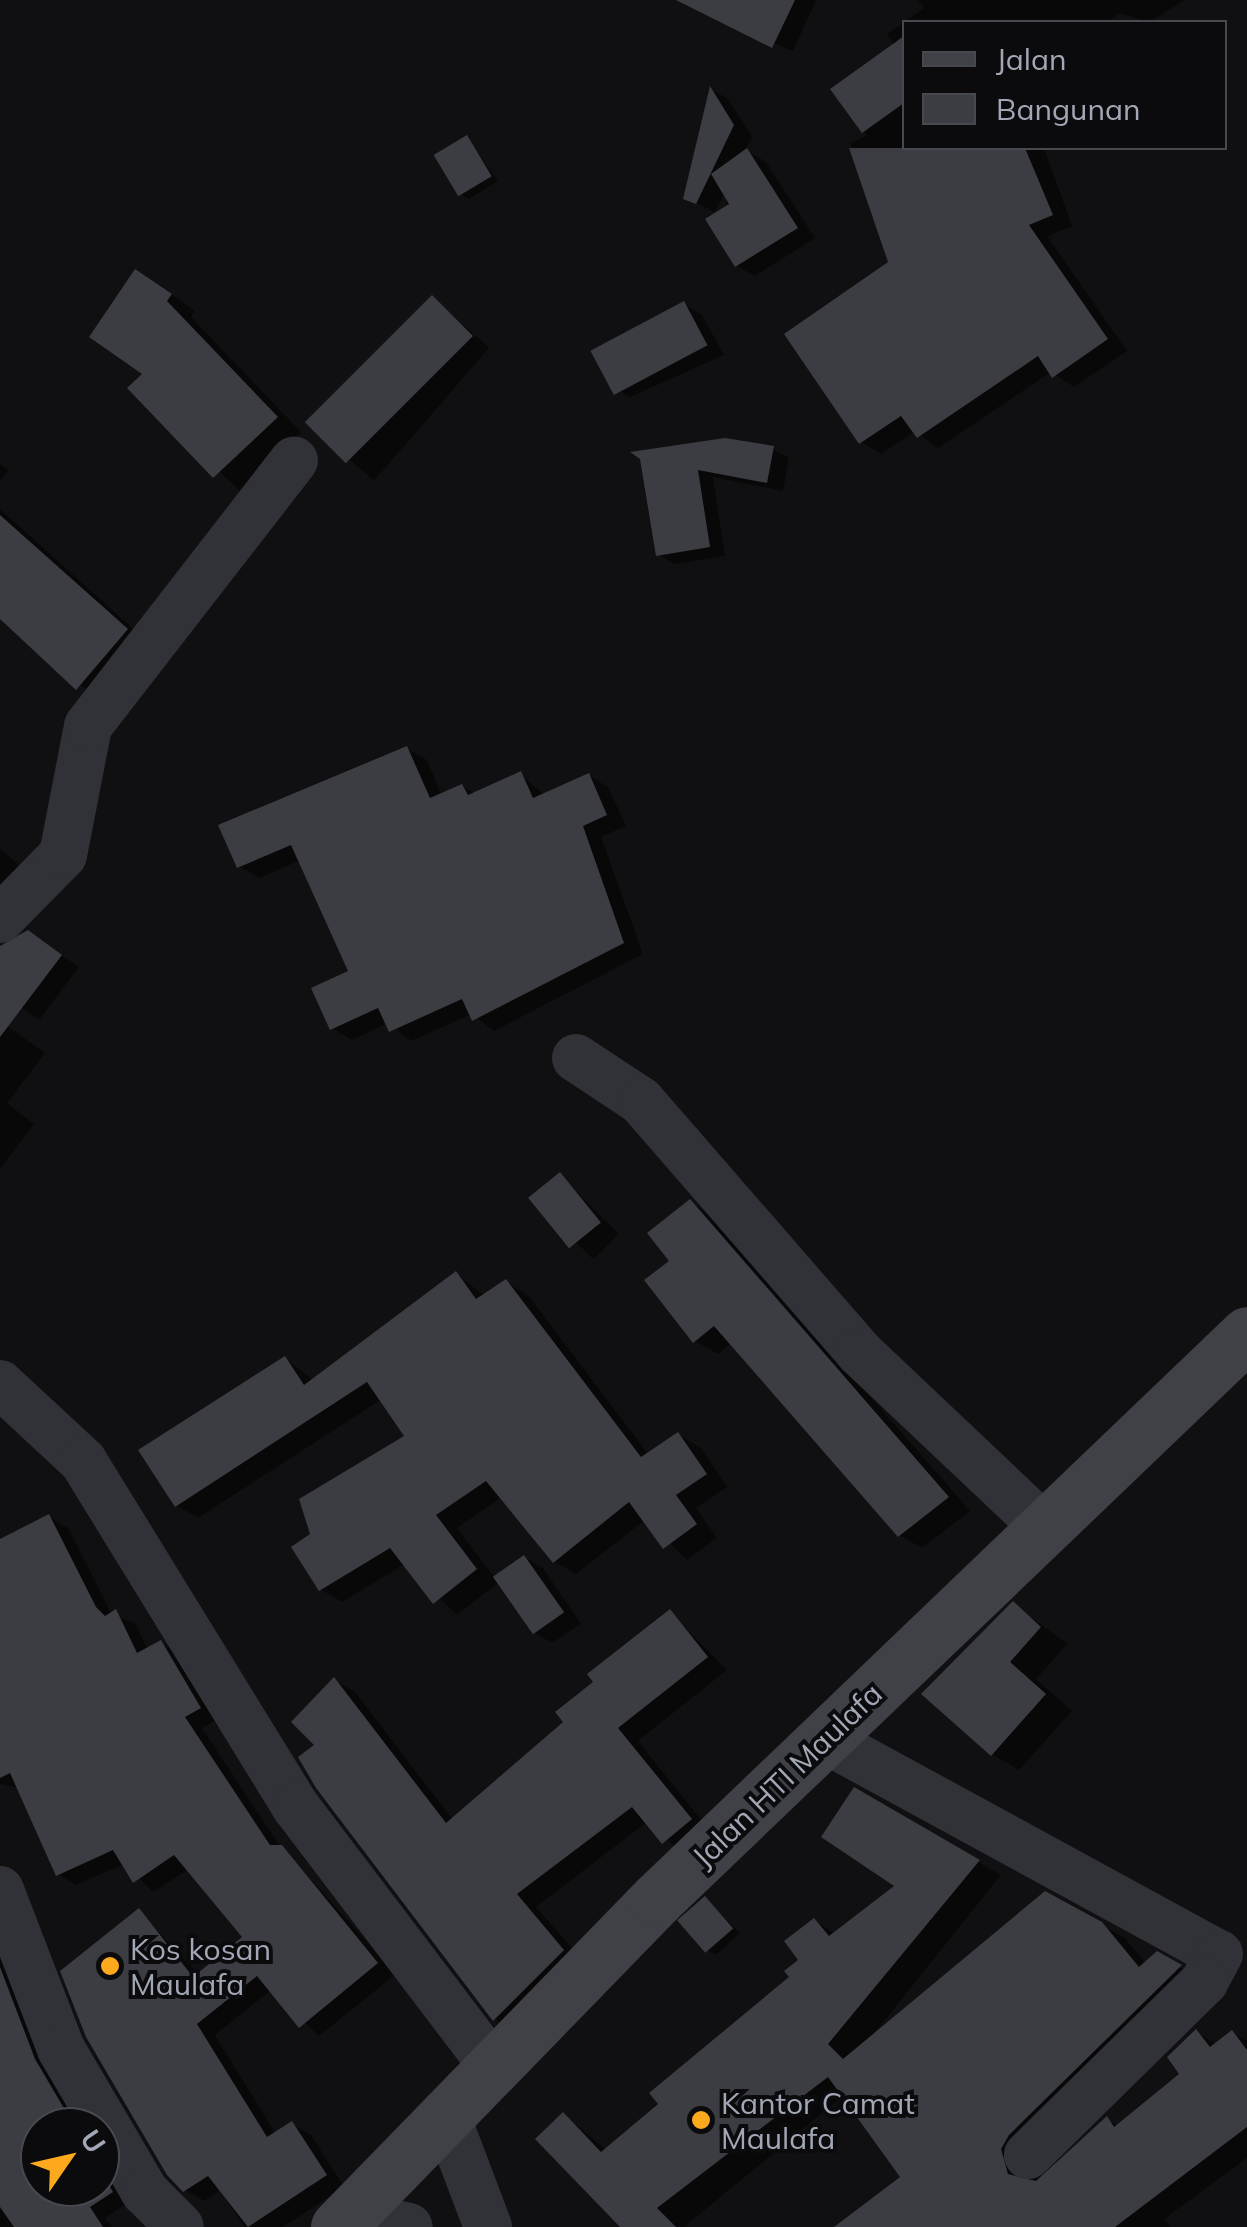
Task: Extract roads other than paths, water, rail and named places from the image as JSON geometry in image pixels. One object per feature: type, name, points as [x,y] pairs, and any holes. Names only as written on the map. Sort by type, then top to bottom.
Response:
[{"type":"street","points":[[0,919],[63,855],[88,726],[294,460]]},
{"type":"street","points":[[576,1058],[642,1101],[859,1352],[1045,1528]]},
{"type":"street","name":"Jalan HTI Maulafa","points":[[344,2220],[491,2064],[1247,1334]]},
{"type":"street","points":[[0,1384],[83,1461],[296,1807],[491,2064]]},
{"type":"street","points":[[826,1740],[1218,1954],[1204,1982],[1028,2155]]},
{"type":"street","points":[[0,1890],[61,2049],[146,2192],[180,2227]]},
{"type":"street","points":[[445,2113],[488,2227]]},
{"type":"street","points":[[344,2220],[409,2227]]},
{"type":"place","name":"Kos kosan Maulafa","points":[[110,1966]]},
{"type":"place","name":"Kantor Camat Maulafa","points":[[701,2120]]}]
